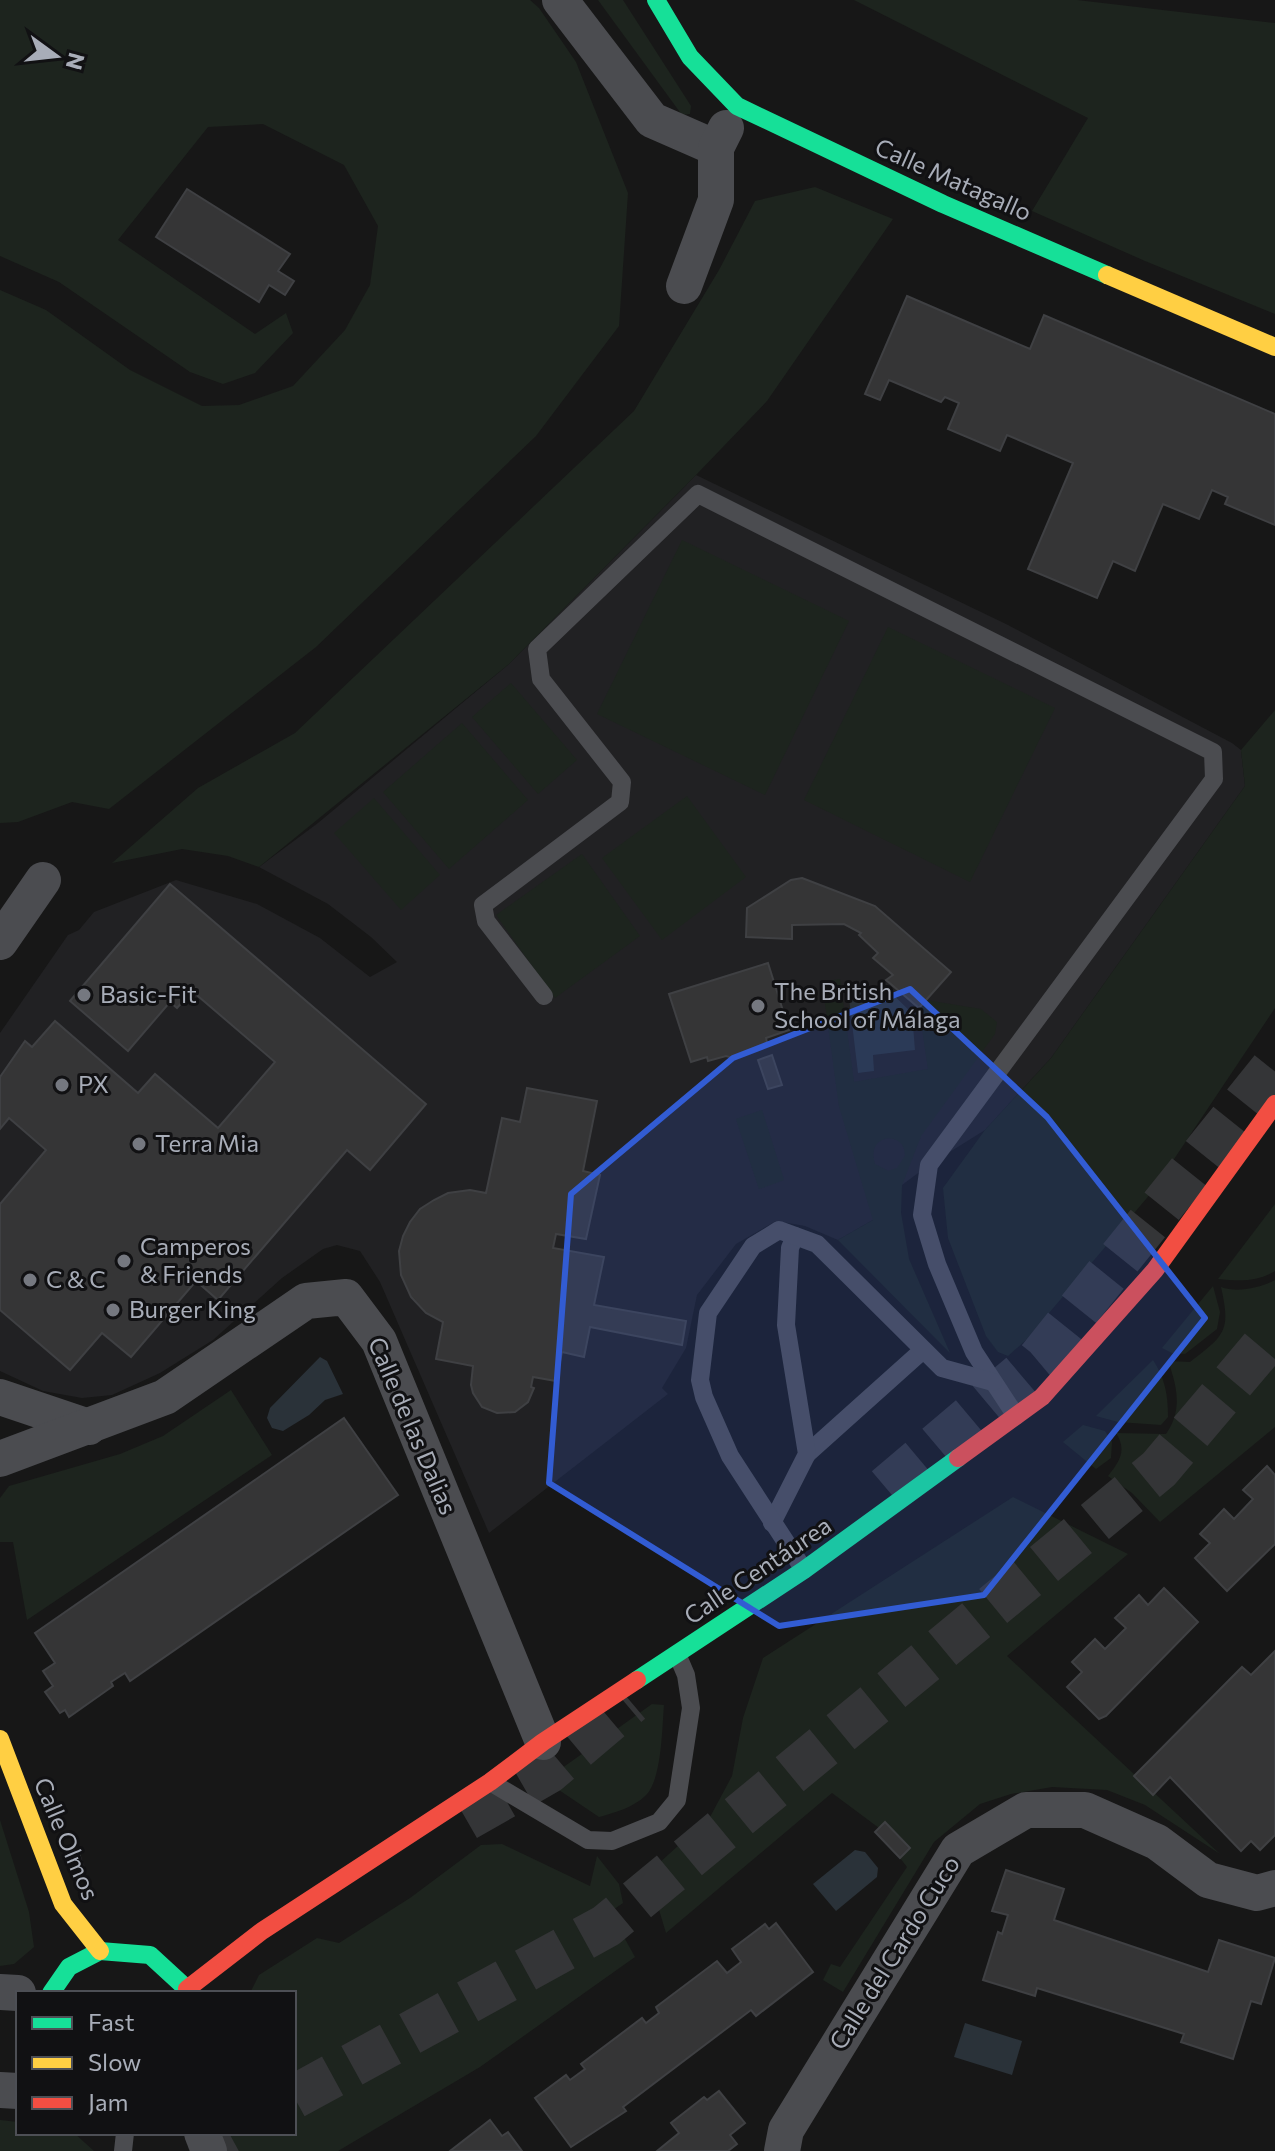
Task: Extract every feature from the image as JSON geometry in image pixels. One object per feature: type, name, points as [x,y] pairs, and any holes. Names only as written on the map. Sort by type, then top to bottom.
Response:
[{"type":"street","points":[[560,0],[652,120],[716,148]]},
{"type":"street","name":"Calle Matagallo","points":[[656,0],[690,57],[737,106],[943,204],[1275,347]]},
{"type":"street","points":[[684,286],[716,200],[716,148],[737,106]]},
{"type":"street","points":[[0,942],[43,880]]},
{"type":"street","name":"Calle Centáurea","points":[[187,1991],[262,1931],[804,1570],[1042,1397],[1155,1270],[1275,1104]]},
{"type":"street","name":"Calle de las Dalias","points":[[0,1459],[165,1397],[306,1301],[346,1297],[379,1341],[543,1742]]},
{"type":"street","points":[[0,1397],[89,1427]]},
{"type":"street","name":"Calle Olmos","points":[[0,1739],[63,1904],[100,1951]]},
{"type":"street","name":"Calle del Cardo Cuco","points":[[782,2151],[786,2130],[958,1850],[1026,1810],[1085,1810],[1157,1842],[1208,1880],[1257,1893],[1275,1888]]},
{"type":"street","points":[[52,1991],[69,1967],[100,1951],[150,1955],[187,1991]]},
{"type":"lane","points":[[544,996],[486,921],[483,905],[620,802],[622,782],[541,679],[537,649],[698,494],[1213,752],[1214,779],[929,1165],[922,1215],[937,1264],[974,1352],[1016,1416]]},
{"type":"lane","points":[[804,1570],[730,1456],[704,1397],[700,1380],[708,1313],[753,1246],[779,1230],[817,1244],[942,1368],[993,1382]]},
{"type":"lane","points":[[795,1236],[790,1248],[786,1325],[807,1454]]},
{"type":"lane","points":[[772,1523],[807,1454],[923,1350]]},
{"type":"lane","points":[[490,1782],[588,1840],[612,1841],[659,1822],[677,1800],[691,1708],[686,1675],[677,1654]]},
{"type":"highlighted area","points":[[910,989],[1047,1117],[1205,1318],[984,1595],[779,1626],[549,1483],[571,1194],[733,1058]]},
{"type":"shaded area","points":[[0,0],[530,0],[539,8],[576,62],[628,193],[619,326],[536,436],[316,647],[109,809],[72,802],[18,822],[0,823],[0,290],[46,310],[130,370],[202,406],[239,405],[293,386],[345,330],[370,285],[378,226],[344,165],[263,124],[208,127],[118,240],[255,334],[286,313],[293,333],[255,373],[223,384],[190,372],[59,282],[0,256]]},
{"type":"shaded area","points":[[598,0],[623,0],[691,106],[690,114],[682,115]]},
{"type":"shaded area","points":[[854,0],[1077,0],[1275,23],[1275,314],[1032,211],[1088,118]]},
{"type":"shaded area","points":[[815,187],[893,219],[767,401],[509,664],[259,867],[228,856],[182,849],[112,863],[198,788],[295,733],[634,411],[719,270],[755,201]]},
{"type":"shaded area","name":"The British School of Málaga","points":[[696,475],[1006,624],[1241,750],[1245,786],[1051,1058],[985,1130],[902,1185],[873,1220],[838,1240],[805,1226],[776,1221],[736,1244],[697,1295],[686,1348],[662,1388],[668,1394],[489,1533],[380,1282],[360,1251],[337,1245],[323,1249],[282,1278],[213,1340],[160,1373],[112,1395],[82,1398],[43,1391],[0,1371],[0,1033],[68,935],[79,930],[94,912],[176,880],[257,904],[320,938],[370,977],[397,962],[371,937],[328,904],[259,867],[318,823],[509,664]]},
{"type":"shaded area","points":[[682,540],[849,621],[765,795],[597,714]]},
{"type":"shaded area","points":[[888,627],[1055,708],[970,882],[804,800]]},
{"type":"shaded area","points":[[511,683],[577,760],[538,794],[472,717]]},
{"type":"shaded area","points":[[1275,710],[1275,1008],[1152,1192],[1026,1340],[1008,1356],[998,1352],[986,1336],[948,1238],[943,1188],[985,1130],[1051,1058],[1245,786],[1241,750]]},
{"type":"shaded area","points":[[462,723],[528,800],[449,869],[383,792]]},
{"type":"shaded area","points":[[687,796],[746,877],[662,940],[602,858]]},
{"type":"shaded area","points":[[374,798],[440,875],[401,910],[334,833]]},
{"type":"shaded area","points":[[582,854],[640,936],[555,998],[496,915]]},
{"type":"shaded area","points":[[840,979],[854,1082],[928,1069],[919,1008],[926,1000],[981,1009],[997,1022],[995,1034],[921,1136],[902,1185],[901,1213],[909,1259],[950,1353],[838,1240],[873,1220],[839,1106],[822,982]],"holes":[[[888,1138],[903,1145],[905,1152],[897,1168],[888,1171],[875,1164],[873,1155],[877,1144]]]},
{"type":"shaded area","points":[[884,986],[912,1013],[915,1050],[873,1055],[874,1071],[858,1073],[848,990]]},
{"type":"shaded area","points":[[762,1110],[784,1180],[759,1189],[736,1119]]},
{"type":"shaded area","points":[[1275,1204],[1275,1271],[1248,1280],[1218,1279]]},
{"type":"shaded area","points":[[1275,1280],[1275,1427],[1160,1522],[1132,1493],[1108,1476],[1121,1455],[1116,1433],[1166,1434],[1175,1416],[1177,1398],[1168,1361],[1190,1362],[1218,1338],[1225,1323],[1221,1287],[1248,1289]]},
{"type":"shaded area","points":[[1213,1286],[1220,1312],[1217,1329],[1185,1354],[1162,1348]]},
{"type":"shaded area","points":[[320,1357],[327,1361],[343,1394],[325,1400],[309,1415],[283,1431],[272,1428],[267,1418],[270,1408]]},
{"type":"shaded area","points":[[1153,1360],[1163,1380],[1167,1401],[1168,1417],[1161,1425],[1118,1422],[1096,1416]]},
{"type":"shaded area","points":[[231,1390],[272,1455],[27,1620],[13,1542],[0,1542],[0,1498],[9,1486],[120,1454],[163,1436]]},
{"type":"shaded area","points":[[1083,1425],[1105,1431],[1112,1442],[1111,1458],[1096,1469],[1063,1442]]},
{"type":"shaded area","points":[[1013,1497],[1128,1554],[1007,1656],[1220,1854],[1145,1805],[1107,1790],[1052,1787],[1011,1794],[980,1804],[934,1842],[843,1992],[823,1980],[831,1964],[840,1967],[907,1867],[900,1858],[910,1848],[886,1822],[879,1828],[832,1793],[666,1933],[648,1873],[710,1817],[732,1776],[743,1718],[763,1658]]},
{"type":"shaded area","points":[[652,1704],[664,1705],[655,1779],[645,1796],[624,1809],[599,1817],[553,1786],[551,1776]]},
{"type":"shaded area","points":[[0,1820],[29,1912],[34,1947],[14,1964],[0,1966]]},
{"type":"shaded area","points":[[502,1844],[590,1886],[597,1856],[619,1884],[623,1903],[610,1912],[635,1957],[480,2067],[338,2151],[235,2151],[229,2135],[296,2135],[296,1991],[251,1991],[259,1975],[317,1938],[339,1943],[410,1898],[481,1845]]},
{"type":"shaded area","points":[[855,1850],[865,1852],[878,1868],[877,1877],[836,1911],[813,1884]]},
{"type":"shaded area","points":[[965,2023],[1022,2041],[1012,2075],[954,2057]]},
{"type":"shaded area","points":[[0,2120],[16,2122],[16,2135],[76,2135],[94,2151],[0,2151]]},
{"type":"building","points":[[187,189],[290,254],[278,271],[294,281],[285,295],[269,285],[259,302],[156,237]]},
{"type":"building","points":[[907,296],[1030,349],[1044,315],[1275,414],[1275,525],[1225,504],[1228,497],[1212,490],[1199,519],[1163,504],[1135,571],[1113,561],[1097,598],[1028,569],[1073,463],[1007,435],[1000,451],[948,429],[959,403],[945,397],[941,402],[889,380],[880,400],[865,394]]},
{"type":"building","points":[[802,878],[875,906],[951,972],[919,1008],[886,980],[893,975],[873,958],[878,953],[859,935],[861,933],[844,924],[792,925],[792,939],[746,937],[747,908],[791,880]]},
{"type":"building","points":[[170,884],[426,1104],[370,1170],[347,1150],[218,1300],[196,1281],[131,1357],[102,1333],[70,1370],[0,1310],[0,1204],[46,1150],[9,1118],[0,1129],[0,1077],[25,1041],[32,1047],[55,1021],[138,1093],[155,1074],[218,1128],[275,1062],[192,991],[177,1008],[170,1002],[128,1051],[70,1001]]},
{"type":"building","points":[[768,963],[789,1030],[766,1038],[767,1043],[733,1058],[726,1056],[708,1061],[707,1057],[691,1062],[669,994]]},
{"type":"building","points":[[772,1055],[782,1085],[768,1089],[758,1060]]},
{"type":"building","points":[[527,1088],[597,1101],[583,1171],[600,1175],[586,1239],[556,1234],[553,1248],[604,1257],[594,1305],[686,1321],[682,1345],[590,1327],[584,1357],[562,1352],[556,1381],[533,1377],[531,1387],[534,1388],[528,1402],[515,1412],[497,1413],[482,1407],[473,1393],[473,1366],[436,1359],[443,1322],[426,1313],[411,1297],[401,1275],[399,1251],[410,1222],[420,1209],[448,1193],[470,1190],[486,1193],[502,1118],[520,1122]]},
{"type":"building","points":[[344,1418],[398,1495],[130,1681],[125,1673],[111,1682],[113,1686],[69,1717],[65,1710],[60,1713],[45,1692],[53,1686],[43,1671],[55,1663],[35,1633]]},
{"type":"building","points":[[1267,1466],[1275,1475],[1275,1544],[1227,1591],[1195,1558],[1210,1543],[1200,1534],[1224,1509],[1234,1519],[1253,1499],[1243,1490]]},
{"type":"building","points":[[1164,1588],[1198,1622],[1106,1716],[1099,1719],[1067,1687],[1082,1672],[1072,1662],[1095,1639],[1105,1649],[1126,1628],[1115,1618],[1139,1595],[1148,1605]]},
{"type":"building","points":[[1275,1651],[1275,1835],[1260,1850],[1251,1841],[1241,1851],[1170,1777],[1153,1795],[1134,1776],[1242,1667],[1251,1675]]},
{"type":"building","points":[[885,1822],[910,1848],[900,1858],[875,1832]]},
{"type":"building","points":[[76,1845],[84,1868],[72,1872],[64,1849]]},
{"type":"building","points":[[1006,1870],[1064,1889],[1054,1920],[1208,1972],[1219,1940],[1275,1958],[1261,2004],[1251,2001],[1233,2059],[1181,2042],[1184,2034],[1037,1988],[1035,1996],[983,1980],[998,1932],[1002,1934],[1008,1915],[992,1911]]},
{"type":"building","points":[[776,1923],[813,1972],[756,2016],[751,2010],[623,2107],[626,2111],[571,2147],[535,2098],[566,2075],[570,2080],[585,2069],[581,2064],[642,2018],[646,2023],[659,2013],[656,2007],[717,1961],[727,1973],[741,1962],[732,1949],[765,1924],[769,1929]]},
{"type":"building","points":[[719,2091],[745,2123],[730,2135],[737,2144],[728,2151],[657,2151],[679,2133],[671,2123],[704,2097],[707,2100]]},
{"type":"building","points":[[490,2120],[502,2136],[508,2132],[522,2151],[450,2151]]},
{"type":"tunnel","points":[[886,1488],[1039,1359],[1275,1065]]},
{"type":"tunnel","points":[[296,2096],[606,1926],[1159,1469],[1275,1332]]},
{"type":"tunnel","points":[[466,1819],[548,1772],[631,1702]]},
{"type":"tunnel","points":[[196,2151],[225,2135]]},
{"type":"traffic: fast","points":[[656,0],[690,57],[737,106],[943,204],[1107,275]]},
{"type":"traffic: fast","points":[[637,1680],[804,1570],[958,1458]]},
{"type":"traffic: fast","points":[[52,1991],[69,1967],[100,1951],[150,1955],[187,1991]]},
{"type":"traffic: slow","points":[[1107,275],[1275,347]]},
{"type":"traffic: slow","points":[[0,1739],[63,1904],[100,1951]]},
{"type":"traffic: jam","points":[[958,1458],[1042,1397],[1155,1270],[1275,1104]]},
{"type":"traffic: jam","points":[[187,1989],[262,1931],[490,1782],[543,1742],[637,1680]]},
{"type":"place","name":"Basic-Fit","points":[[84,995]]},
{"type":"place","name":"The British School of Málaga","points":[[758,1006]]},
{"type":"place","name":"PX","points":[[62,1085]]},
{"type":"place","name":"Terra Mia","points":[[139,1144]]},
{"type":"place","name":"Camperos & Friends","points":[[124,1261]]},
{"type":"place","name":"C & C","points":[[30,1280]]},
{"type":"place","name":"Burger King","points":[[113,1310]]}]
